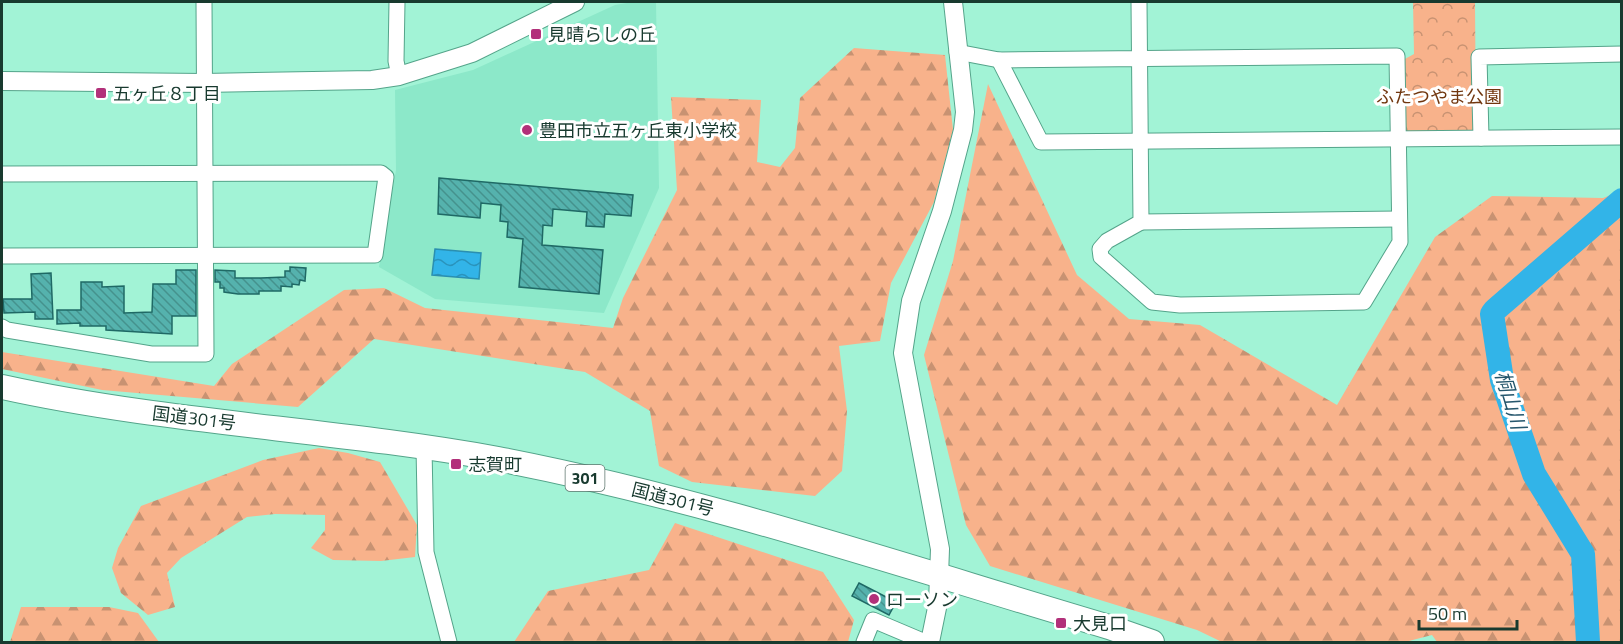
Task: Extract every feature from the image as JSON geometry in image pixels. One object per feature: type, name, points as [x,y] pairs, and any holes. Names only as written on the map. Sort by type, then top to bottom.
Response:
[{"type":"highway","name":"国道301号","points":[[2,387],[117,409],[424,447],[511,462],[696,504],[939,575],[1152,642]]},
{"type":"street","points":[[2,327],[7,330],[151,354],[206,354],[204,2]]},
{"type":"street","points":[[397,2],[396,61],[399,76]]},
{"type":"street","points":[[2,81],[204,83],[372,80],[399,76],[472,53],[575,2]]},
{"type":"street","points":[[930,642],[938,603],[940,549],[903,353],[911,301],[942,211],[963,130],[964,112],[953,2]]},
{"type":"street","points":[[1139,2],[1141,222]]},
{"type":"street","points":[[957,52],[999,60],[1397,56],[1400,242],[1364,302],[1180,305],[1152,302],[1101,257],[1100,249],[1107,241],[1141,222],[1399,219]]},
{"type":"street","points":[[1481,138],[1479,57],[1622,54]]},
{"type":"street","points":[[999,60],[1041,142],[1622,136]]},
{"type":"street","points":[[2,174],[381,173],[386,177],[375,255],[2,256]]},
{"type":"street","points":[[424,447],[426,552],[449,642]]},
{"type":"street","points":[[864,642],[873,620],[925,642]]},
{"type":"shaded area","name":"豊田市立五ヶ丘東小学校","points":[[656,2],[659,188],[604,313],[435,299],[379,267],[396,170],[395,90],[473,70],[615,5]]},
{"type":"green space","name":"ふたつやま公園","points":[[1413,2],[1475,2],[1476,132],[1404,133],[1403,60],[1414,54]]},
{"type":"green space","points":[[854,48],[945,55],[953,130],[934,202],[891,283],[880,341],[839,346],[847,411],[842,471],[815,496],[692,482],[659,466],[650,411],[585,372],[374,339],[298,407],[102,390],[2,369],[2,352],[214,386],[232,364],[344,290],[384,288],[425,308],[613,328],[623,298],[677,190],[671,97],[761,100],[757,162],[780,167],[795,148],[800,98]]},
{"type":"green space","points":[[988,84],[1077,275],[1129,319],[1200,325],[1337,405],[1435,237],[1492,196],[1603,198],[1621,191],[1621,642],[1437,642],[1432,635],[1405,642],[1222,642],[1197,630],[990,566],[966,525],[924,355],[953,261]]},
{"type":"green space","points":[[319,448],[380,462],[417,525],[415,557],[381,561],[333,560],[311,548],[325,530],[325,515],[275,514],[247,517],[181,558],[167,573],[175,607],[148,615],[121,593],[112,568],[118,548],[141,506],[263,460]]},
{"type":"green space","points":[[675,523],[823,572],[854,620],[848,642],[514,642],[548,591],[649,570]]},
{"type":"green space","points":[[21,607],[109,607],[138,613],[159,642],[10,642]]},
{"type":"water","points":[[435,249],[481,253],[479,279],[432,275]]},
{"type":"building","points":[[439,178],[633,195],[631,216],[605,214],[604,227],[586,226],[587,212],[553,209],[552,226],[543,225],[542,245],[603,250],[599,294],[519,287],[523,239],[507,237],[508,222],[500,221],[501,205],[481,203],[480,218],[438,214]]},
{"type":"building","points":[[290,267],[306,268],[305,281],[300,280],[299,285],[292,284],[292,287],[281,286],[281,291],[238,294],[224,292],[224,288],[220,288],[220,282],[215,282],[215,270],[235,271],[235,278],[261,278],[285,277],[285,271],[290,271]]},
{"type":"building","points":[[176,270],[196,270],[196,316],[172,316],[172,334],[106,330],[106,326],[80,326],[80,323],[57,324],[57,310],[81,310],[81,282],[102,282],[102,287],[124,286],[124,313],[152,312],[153,284],[176,284]]},
{"type":"building","points":[[51,273],[53,319],[35,319],[35,312],[4,313],[3,299],[32,299],[31,274]]},
{"type":"building","name":"ローソン","points":[[859,583],[896,602],[889,615],[852,596]]},
{"type":"waterway","name":"桐山川","points":[[1588,642],[1583,554],[1534,474],[1502,380],[1492,314],[1622,200]]},
{"type":"place","name":"見晴らしの丘","points":[[536,34]]},
{"type":"place","name":"五ヶ丘８丁目","points":[[101,93]]},
{"type":"place","name":"豊田市立五ヶ丘東小学校","points":[[527,130]]},
{"type":"place","name":"志賀町","points":[[456,464]]},
{"type":"place","name":"ローソン","points":[[874,599]]},
{"type":"place","name":"大見口","points":[[1061,623]]}]
